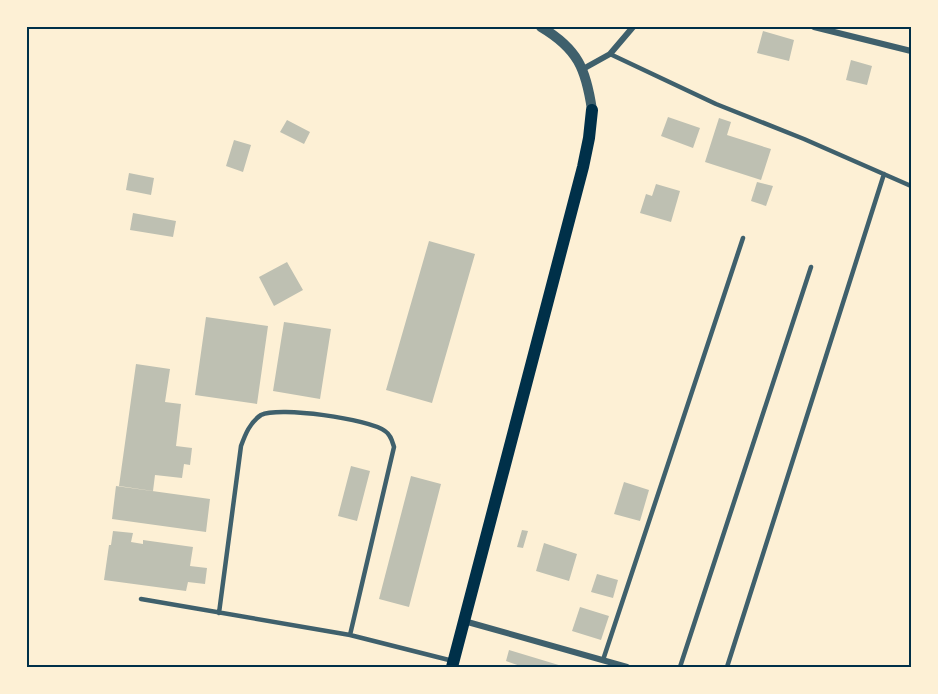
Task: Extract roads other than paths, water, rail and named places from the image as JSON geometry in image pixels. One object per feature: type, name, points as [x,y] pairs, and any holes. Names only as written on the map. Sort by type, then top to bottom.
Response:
[{"type":"main road","points":[[453,664],[583,167],[592,110]]},
{"type":"street","points":[[541,27],[567,46],[583,69],[588,81],[592,110]]},
{"type":"street","points":[[583,69],[610,54],[633,27]]},
{"type":"street","points":[[814,27],[911,51]]},
{"type":"street","points":[[464,620],[606,663],[627,667]]},
{"type":"lane","points":[[610,54],[716,104],[804,139],[911,186]]},
{"type":"lane","points":[[727,667],[884,174]]},
{"type":"lane","points":[[606,663],[743,238]]},
{"type":"lane","points":[[680,667],[811,267]]},
{"type":"lane","points":[[219,613],[241,446],[245,435],[253,422],[263,414],[300,411],[384,430],[391,437],[394,447],[350,635]]},
{"type":"lane","points":[[141,599],[350,635],[453,664]]}]
